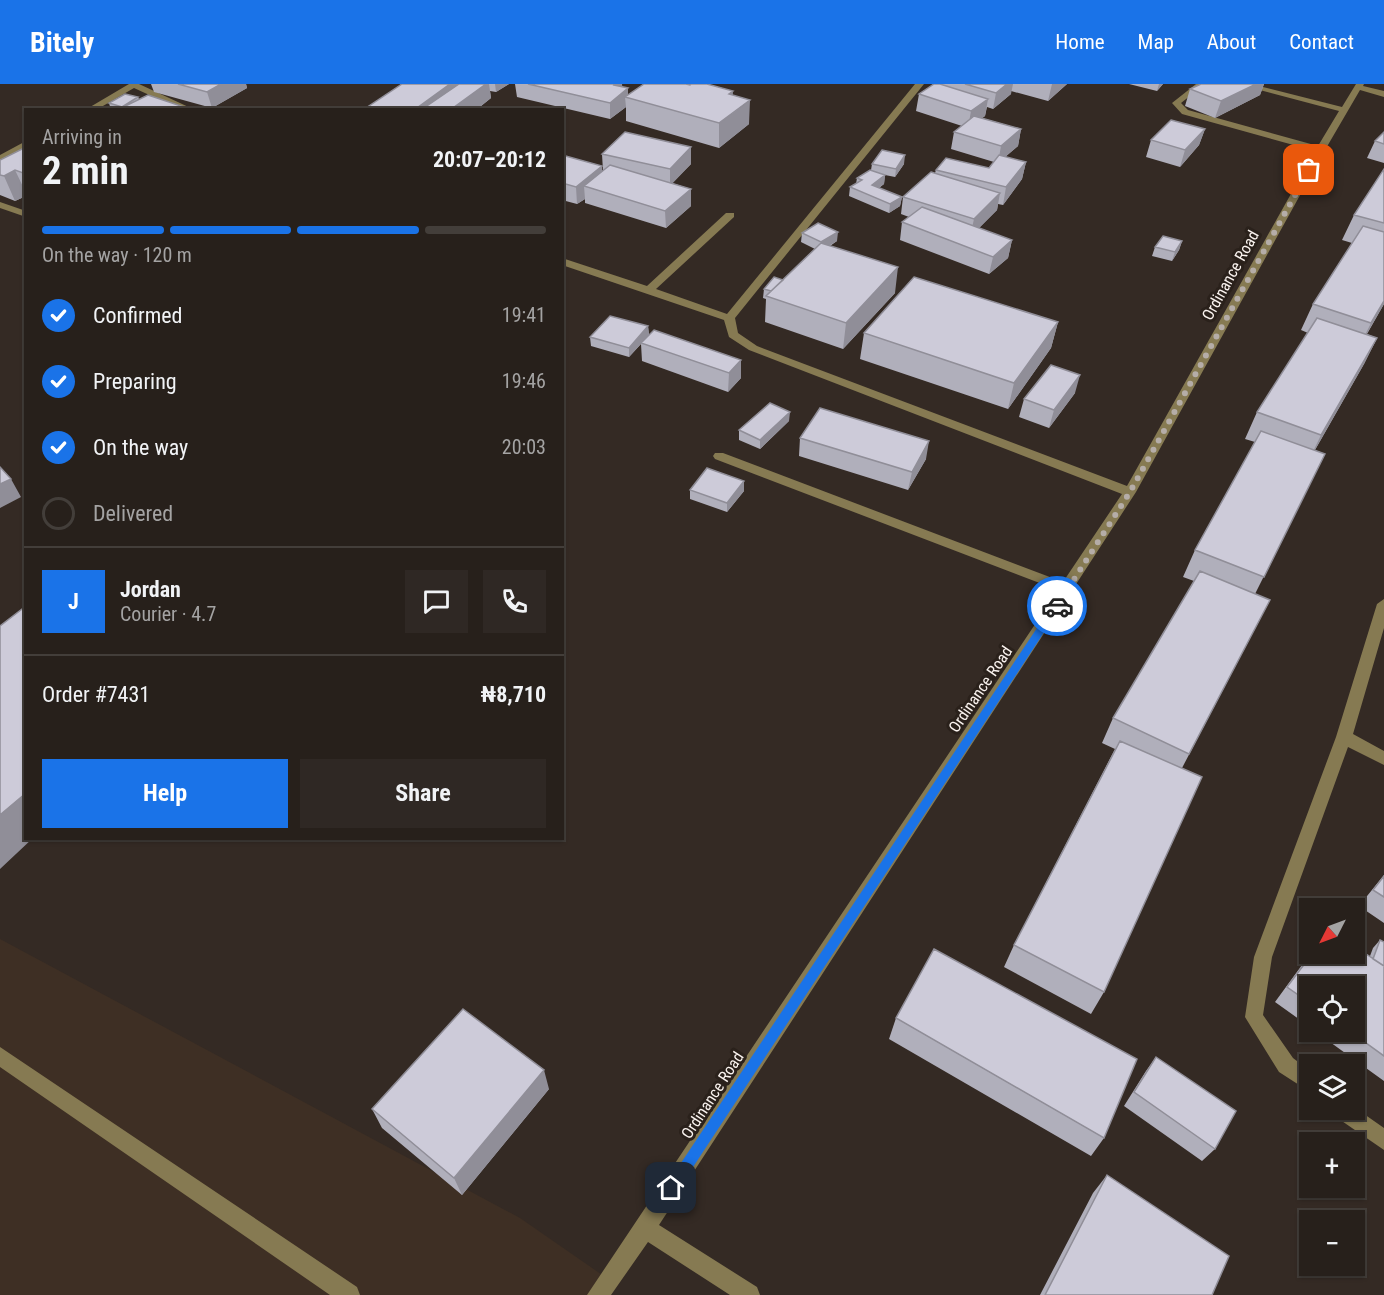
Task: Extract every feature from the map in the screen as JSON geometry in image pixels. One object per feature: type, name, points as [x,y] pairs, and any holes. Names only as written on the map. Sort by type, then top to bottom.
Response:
[{"type":"street","points":[[729,318],[920,84]]},
{"type":"street","points":[[1201,84],[1176,103],[1185,112],[1320,150]]},
{"type":"street","points":[[1241,84],[1344,110]]},
{"type":"street","points":[[93,108],[134,85],[187,108]]},
{"type":"street","points":[[1358,86],[1384,94]]},
{"type":"street","name":"Ordinance Road","points":[[598,1295],[645,1228],[1130,492],[1358,86]]},
{"type":"street","points":[[167,108],[176,103]]},
{"type":"street","points":[[0,159],[24,145]]},
{"type":"street","points":[[0,205],[24,213]]},
{"type":"street","points":[[649,290],[730,215]]},
{"type":"street","points":[[564,262],[729,318]]},
{"type":"street","points":[[729,318],[733,335],[753,348],[1130,492]]},
{"type":"street","points":[[718,456],[1068,589]]},
{"type":"street","points":[[1299,1075],[1286,1065],[1254,1017],[1263,957],[1344,737],[1384,604]]},
{"type":"street","points":[[1344,737],[1384,759]]},
{"type":"street","points":[[0,1056],[349,1295]]},
{"type":"street","points":[[1357,1120],[1384,1140]]},
{"type":"street","points":[[645,1228],[749,1295]]},
{"type":"shaded area","points":[[0,939],[520,1218],[608,1279],[598,1295],[0,1295]]},
{"type":"building","points":[[178,84],[221,84],[207,92]]},
{"type":"building","points":[[402,84],[450,84],[417,108],[369,106]]},
{"type":"building","points":[[459,84],[486,84],[453,108],[424,108]]},
{"type":"building","points":[[528,84],[615,84],[628,88],[610,103]]},
{"type":"building","points":[[644,84],[707,84],[733,91],[729,94],[750,100],[719,123],[625,97]]},
{"type":"building","points":[[934,84],[988,99],[971,111],[919,94]]},
{"type":"building","points":[[965,84],[1007,84],[996,93]]},
{"type":"building","points":[[1201,84],[1256,84],[1221,101],[1190,89]]},
{"type":"building","points":[[125,94],[138,97],[122,107],[109,103]]},
{"type":"building","points":[[148,95],[187,108],[121,108]]},
{"type":"building","points":[[974,116],[1021,129],[1001,146],[954,132]]},
{"type":"building","points":[[1171,120],[1205,129],[1185,150],[1151,140]]},
{"type":"building","points":[[625,132],[691,147],[670,169],[602,154]]},
{"type":"building","points":[[1384,132],[1384,144],[1375,141]]},
{"type":"building","points":[[24,148],[24,173],[15,170],[4,176],[0,175],[0,160]]},
{"type":"building","points":[[882,150],[905,155],[896,169],[872,164]]},
{"type":"building","points":[[999,155],[1026,162],[1006,187],[936,170],[946,158],[989,168]]},
{"type":"building","points":[[564,156],[602,166],[576,187],[564,184]]},
{"type":"building","points":[[610,165],[691,189],[665,211],[584,186]]},
{"type":"building","points":[[1384,169],[1384,223],[1354,215]]},
{"type":"building","points":[[870,170],[885,175],[872,185],[902,197],[890,204],[850,187],[862,180],[857,178]]},
{"type":"building","points":[[931,172],[1000,193],[974,219],[903,197]]},
{"type":"building","points":[[922,207],[1012,240],[993,257],[902,222]]},
{"type":"building","points":[[818,223],[838,232],[821,242],[802,233]]},
{"type":"building","points":[[1363,226],[1384,232],[1384,301],[1371,323],[1313,304]]},
{"type":"building","points":[[1163,236],[1182,241],[1175,252],[1155,247]]},
{"type":"building","points":[[821,243],[898,267],[846,323],[766,296]]},
{"type":"building","points":[[774,277],[783,280],[771,291],[764,289]]},
{"type":"building","points":[[914,277],[1058,322],[1014,383],[864,333]]},
{"type":"building","points":[[610,316],[648,326],[629,348],[590,337]]},
{"type":"building","points":[[1317,318],[1377,338],[1321,435],[1257,412]]},
{"type":"building","points":[[654,330],[741,360],[729,373],[641,343]]},
{"type":"building","points":[[1051,365],[1080,375],[1054,410],[1024,399]]},
{"type":"building","points":[[770,403],[790,412],[760,440],[739,430]]},
{"type":"building","points":[[820,408],[929,441],[912,472],[800,438]]},
{"type":"building","points":[[1261,431],[1325,454],[1264,577],[1195,550]]},
{"type":"building","points":[[0,467],[11,479],[0,484]]},
{"type":"building","points":[[707,468],[744,481],[727,503],[690,490]]},
{"type":"building","points":[[1200,571],[1270,600],[1189,754],[1113,718]]},
{"type":"building","points":[[24,608],[24,795],[0,815],[0,626]]},
{"type":"building","points":[[1120,741],[1202,777],[1104,992],[1014,945]]},
{"type":"building","points":[[1384,876],[1384,897],[1373,890]]},
{"type":"building","points":[[1380,940],[1384,942],[1384,966],[1373,959]]},
{"type":"building","points":[[934,949],[1137,1059],[1104,1138],[896,1018]]},
{"type":"building","points":[[1365,953],[1384,966],[1384,1056],[1365,1042],[1365,976],[1299,976],[1299,995],[1287,987],[1304,964],[1365,964]]},
{"type":"building","points":[[463,1009],[544,1070],[454,1178],[372,1109]]},
{"type":"building","points":[[1156,1057],[1236,1111],[1215,1149],[1134,1092]]},
{"type":"building","points":[[1107,1175],[1229,1256],[1212,1295],[1045,1295]]},
{"type":"way so far","points":[[1057,606],[1130,492],[1309,170]]},
{"type":"route","points":[[671,1188],[1057,606]]}]
